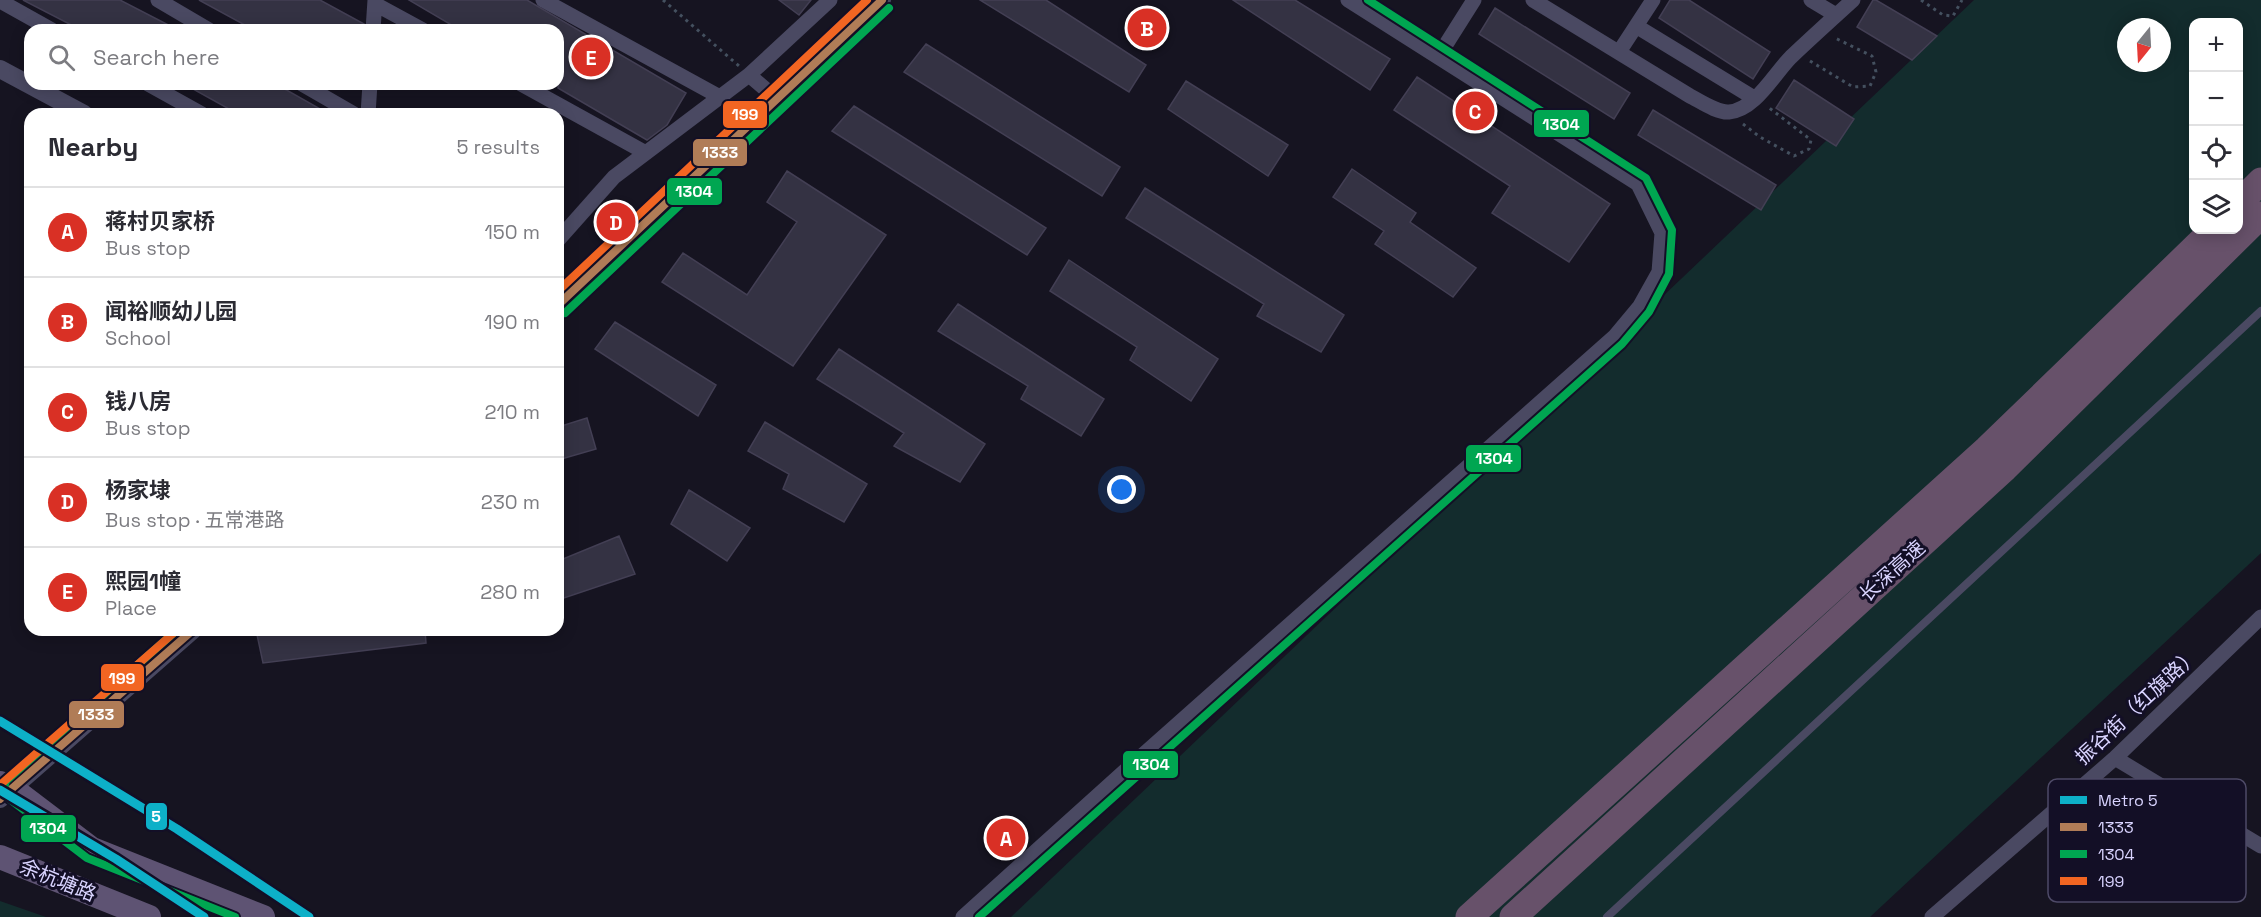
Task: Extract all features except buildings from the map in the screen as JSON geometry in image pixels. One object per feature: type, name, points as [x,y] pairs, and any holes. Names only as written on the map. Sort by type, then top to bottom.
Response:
[{"type":"highway","points":[[2243,199],[2261,181]]},
{"type":"highway","name":"长深高速","points":[[1513,917],[2005,468],[2261,215]]},
{"type":"highway","name":"长深高速","points":[[1469,917],[1987,449],[2209,234]]},
{"type":"main road","points":[[4,790],[92,849],[263,917]]},
{"type":"main road","name":"余杭塘路","points":[[0,857],[149,917]]},
{"type":"street","points":[[158,0],[199,24]]},
{"type":"street","points":[[543,0],[720,97]]},
{"type":"street","points":[[564,227],[614,177],[749,75],[830,0]]},
{"type":"street","points":[[564,299],[882,0]]},
{"type":"street","points":[[963,917],[1615,336],[1640,306],[1659,272],[1662,233],[1638,184],[1348,0]]},
{"type":"street","points":[[1438,57],[1474,0]]},
{"type":"street","points":[[1533,0],[1690,96],[1711,107],[1728,112],[1745,106],[1764,90],[1796,53],[1852,0]]},
{"type":"street","points":[[1619,52],[1653,0]]},
{"type":"street","points":[[1811,0],[1836,15]]},
{"type":"street","points":[[0,1],[41,24]]},
{"type":"street","points":[[373,24],[375,2],[413,24]]},
{"type":"street","points":[[1636,26],[1754,98]]},
{"type":"street","points":[[0,69],[24,82]]},
{"type":"street","points":[[749,75],[777,99]]},
{"type":"street","points":[[39,90],[73,108]]},
{"type":"street","points":[[159,90],[191,108]]},
{"type":"street","points":[[312,90],[344,108]]},
{"type":"street","points":[[368,108],[370,90]]},
{"type":"street","points":[[532,90],[646,153]]},
{"type":"street","name":"振谷街（红旗路）","points":[[2091,779],[2261,617]]},
{"type":"street","points":[[4,790],[186,636]]},
{"type":"street","points":[[2115,758],[2150,779]]},
{"type":"street","name":"振谷街（红旗路）","points":[[1932,917],[2048,816]]},
{"type":"street","points":[[2246,837],[2261,846]]},
{"type":"lane","points":[[1607,917],[2261,310]]},
{"type":"path","points":[[663,0],[663,3],[697,27],[749,75]]},
{"type":"path","points":[[1921,0],[1943,15],[1953,16],[1962,0]]},
{"type":"path","points":[[1796,53],[1853,87],[1869,86],[1876,72],[1872,56],[1819,31]]},
{"type":"path","points":[[1728,112],[1760,137],[1794,156],[1809,149],[1811,140],[1754,98]]},
{"type":"green space","points":[[1974,0],[2261,0],[2261,553],[1870,917],[1011,917]]},
{"type":"green space","points":[[0,901],[46,917],[0,917]]},
{"type":"metro line","name":"5","points":[[0,721],[177,829],[309,917]]},
{"type":"metro line","name":"5","points":[[0,790],[116,859],[204,917]]},
{"type":"transit line","name":"199","points":[[564,285],[867,0]]},
{"type":"transit line","name":"1333","points":[[564,299],[882,0]]},
{"type":"transit line","name":"1304","points":[[979,917],[1622,344],[1649,312],[1669,274],[1672,230],[1646,178],[1368,0]]},
{"type":"transit line","name":"1304","points":[[565,313],[889,8]]},
{"type":"transit line","name":"1304","points":[[170,636],[6,781],[3,791],[7,797],[87,858],[235,917]]},
{"type":"transit line","name":"199","points":[[0,785],[170,636]]},
{"type":"transit line","name":"1333","points":[[0,799],[186,636]]},
{"type":"place","name":"闻裕顺幼儿园","points":[[1147,28]]},
{"type":"place","name":"熙园1幢","points":[[591,57]]},
{"type":"place","name":"钱八房","points":[[1475,111]]},
{"type":"place","name":"杨家埭","points":[[616,222]]},
{"type":"place","name":"蒋村贝家桥","points":[[1006,838]]}]
